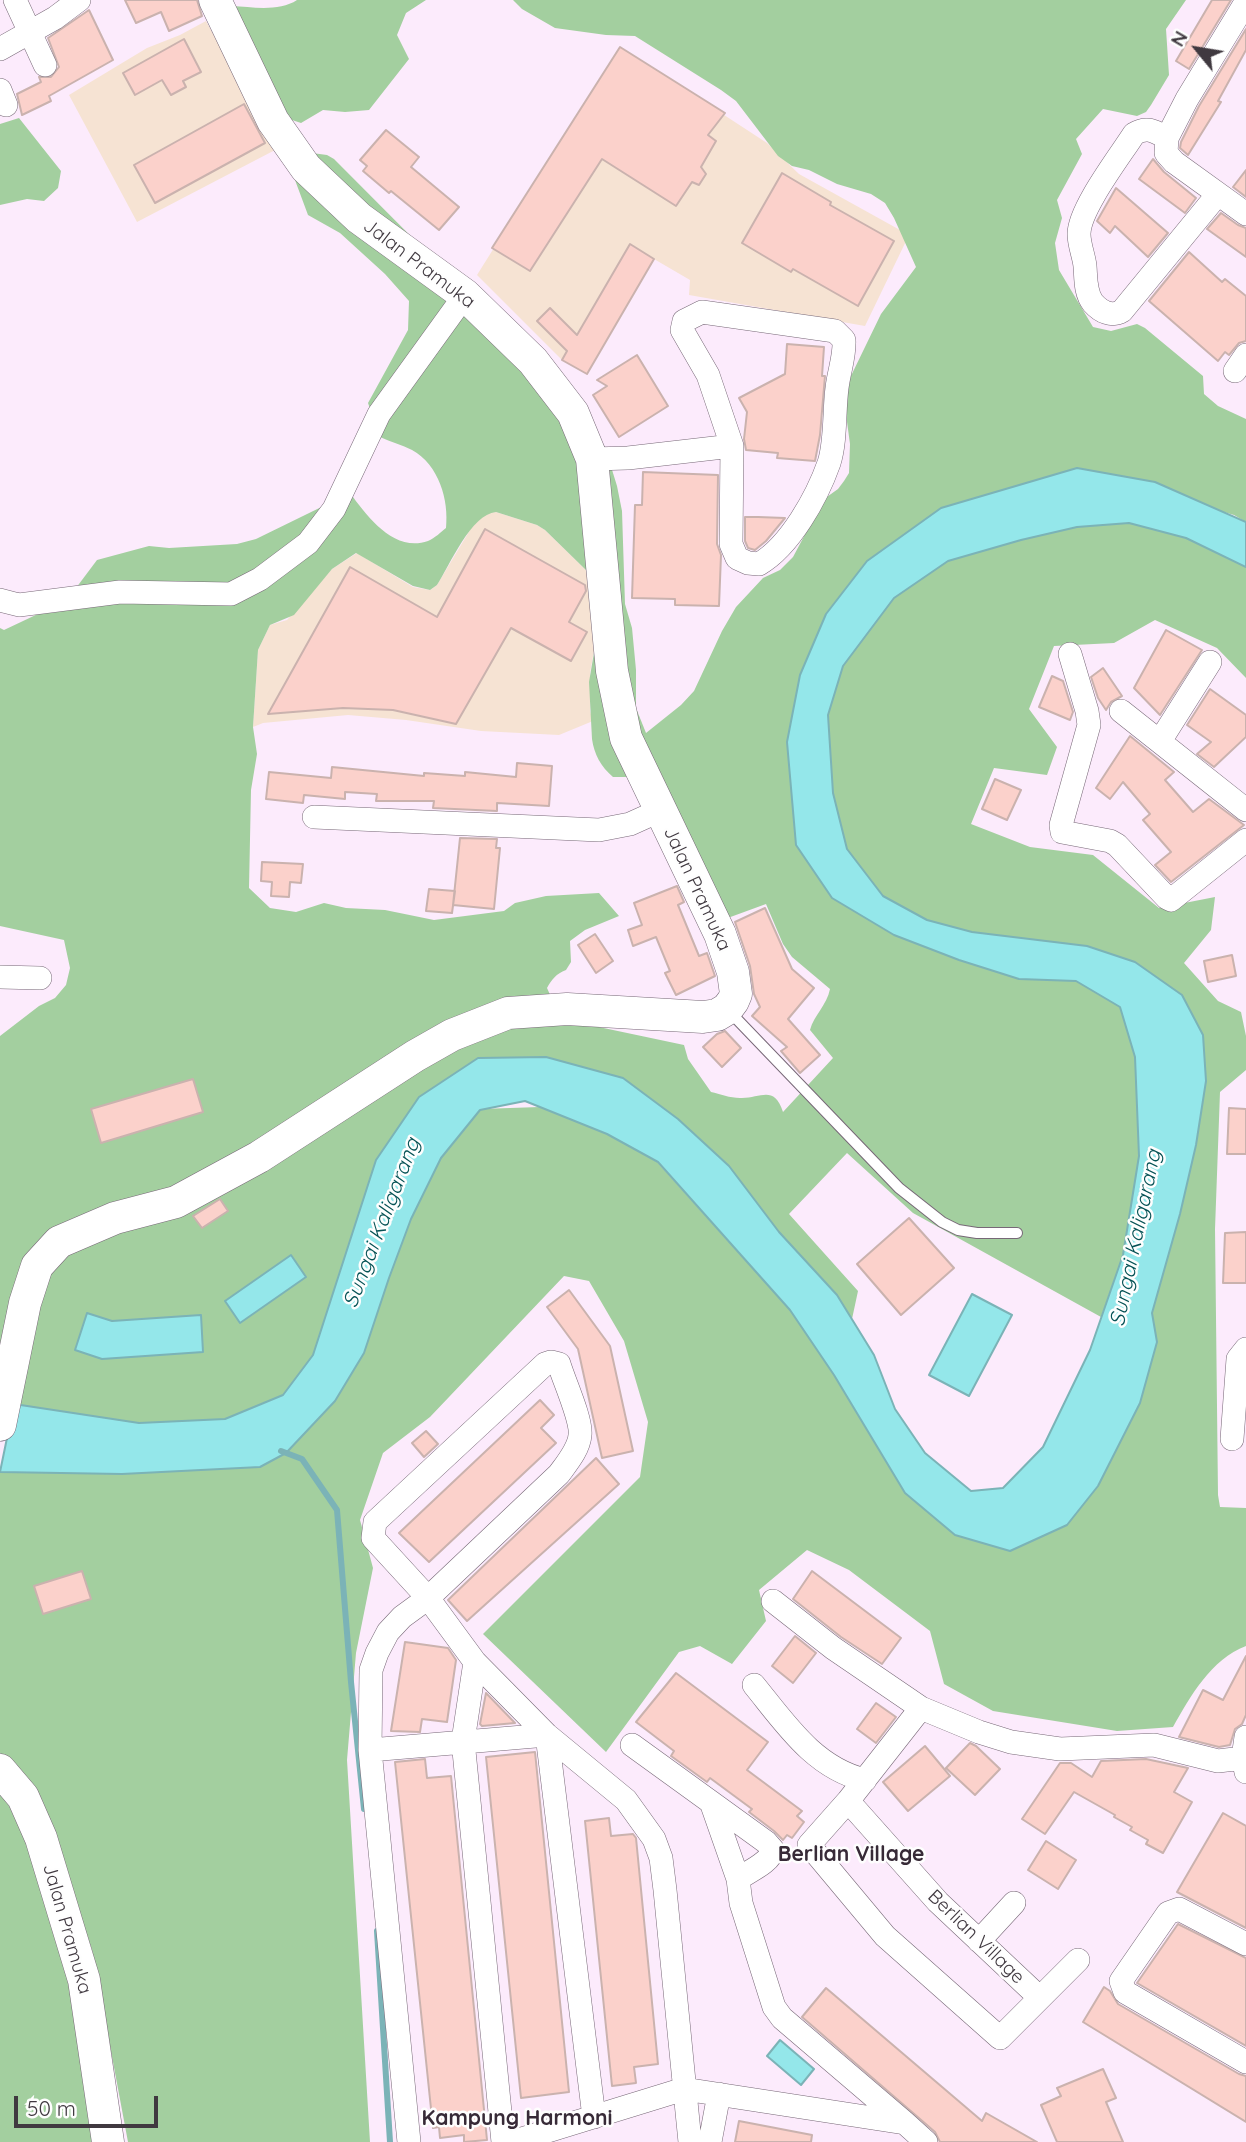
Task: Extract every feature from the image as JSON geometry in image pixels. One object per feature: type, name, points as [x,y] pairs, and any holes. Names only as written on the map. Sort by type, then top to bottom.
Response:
[{"type":"main road","name":"Jalan Pramuka","points":[[215,0],[273,121],[306,168],[359,218],[465,295],[541,371],[573,413],[592,459],[612,671],[626,738],[729,958],[736,994],[727,1009]]},
{"type":"main road","points":[[0,1425],[25,1303],[37,1266],[59,1242],[115,1218],[176,1202],[259,1157],[415,1056],[452,1035],[508,1013],[566,1009],[703,1017],[717,1015],[727,1009]]},
{"type":"main road","name":"Jalan Pramuka","points":[[0,1770],[23,1797],[41,1838],[84,1980],[108,2142]]},
{"type":"street","points":[[16,0],[45,65]]},
{"type":"street","points":[[0,49],[29,34],[79,0]]},
{"type":"street","points":[[1246,2],[1187,99],[1167,138],[1166,153],[1174,162],[1246,214]]},
{"type":"street","points":[[1167,138],[1150,129],[1142,129],[1134,134],[1087,208],[1079,232],[1087,286],[1093,303],[1105,313],[1115,315],[1122,311],[1218,194]]},
{"type":"street","points":[[0,600],[19,605],[120,592],[231,594],[260,579],[307,542],[334,509],[379,414],[465,295]]},
{"type":"street","points":[[702,312],[835,331],[844,340],[844,349],[837,385],[830,461],[796,528],[773,556],[759,564],[737,558],[731,544],[732,446],[708,375],[682,330],[684,321],[702,312]]},
{"type":"street","points":[[592,459],[628,458],[732,446]]},
{"type":"street","points":[[1070,654],[1089,726],[1061,825],[1062,832],[1114,843],[1169,900],[1246,840]]},
{"type":"street","points":[[1160,741],[1210,662]]},
{"type":"street","points":[[1121,711],[1246,810]]},
{"type":"street","points":[[314,817],[599,830],[630,824],[661,810]]},
{"type":"street","points":[[0,977],[40,978]]},
{"type":"street","points":[[1232,1439],[1238,1359],[1246,1349]]},
{"type":"street","points":[[409,2142],[370,1750],[372,1670],[376,1653],[388,1632],[402,1617],[429,1598],[559,1474],[578,1445],[580,1427],[559,1364],[556,1362],[545,1364],[374,1522],[373,1538],[429,1598],[475,1662],[547,1735],[626,1800],[657,1846],[665,1890],[691,2142]]},
{"type":"street","points":[[773,1601],[921,1709],[979,1732],[1012,1742],[1060,1749],[1154,1745],[1218,1761],[1245,1755]]},
{"type":"street","points":[[475,1662],[463,1741],[503,2142]]},
{"type":"street","points":[[754,1685],[803,1744],[834,1768],[865,1780]]},
{"type":"street","points":[[921,1709],[848,1801],[809,1845],[885,1936],[1000,2038],[1077,1960]]},
{"type":"street","points":[[370,1750],[547,1735]]},
{"type":"street","points":[[547,1735],[594,2117]]},
{"type":"street","points":[[632,1745],[766,1842],[773,1850],[765,1861],[738,1879]]},
{"type":"street","name":"Berlian Village","points":[[848,1801],[938,1902],[1040,1998]]},
{"type":"street","points":[[711,1802],[738,1879],[741,1903],[774,2007],[782,2018],[918,2136]]},
{"type":"street","points":[[979,1941],[1014,1903]]},
{"type":"street","points":[[1246,1944],[1179,1909],[1174,1909],[1144,1945],[1121,1981],[1125,1993],[1246,2062]]},
{"type":"street","points":[[512,2142],[684,2089],[918,2136]]},
{"type":"street","points":[[710,2142],[719,2094]]},
{"type":"lane","points":[[727,1009],[899,1188],[942,1222],[958,1230],[977,1233],[1017,1233]]},
{"type":"shaded area","points":[[206,21],[277,149],[137,222],[69,95],[147,48]]},
{"type":"shaded area","points":[[620,47],[767,143],[799,174],[909,235],[865,326],[689,295],[690,280],[630,245],[562,360],[477,275]]},
{"type":"shaded area","points":[[496,512],[545,530],[588,572],[598,629],[590,673],[590,711],[593,721],[559,735],[481,731],[348,715],[263,723],[253,727],[258,650],[270,625],[287,620],[332,569],[357,553],[413,587],[430,590],[437,585],[473,525],[487,513]]},
{"type":"green space","points":[[297,0],[426,0],[406,13],[397,35],[409,59],[369,110],[323,110],[301,123],[283,117],[251,39],[232,6],[274,7]]},
{"type":"green space","points":[[513,0],[1186,0],[1166,29],[1169,75],[1146,112],[1137,116],[1103,109],[1076,139],[1082,154],[1057,200],[1062,218],[1055,243],[1059,270],[1093,327],[1111,331],[1137,324],[1145,328],[1203,376],[1204,394],[1218,406],[1246,419],[1246,522],[1234,515],[1077,468],[826,614],[796,845],[1019,979],[1076,981],[1120,1007],[1135,1057],[1139,1156],[1123,1255],[1101,1317],[913,1213],[847,1153],[789,1214],[858,1291],[852,1319],[837,1295],[779,1232],[729,1166],[546,1057],[376,1160],[313,1355],[283,1395],[225,1420],[139,1423],[14,1404],[0,1396],[0,1036],[39,1006],[55,998],[66,985],[70,968],[64,940],[0,926],[0,628],[4,630],[40,613],[58,612],[97,560],[149,546],[169,548],[237,544],[256,539],[350,493],[373,521],[404,542],[428,541],[446,528],[444,495],[435,474],[412,450],[380,437],[368,403],[408,330],[409,301],[385,274],[340,233],[308,215],[292,172],[312,153],[334,159],[570,396],[605,447],[622,511],[625,604],[632,628],[636,708],[646,733],[694,691],[736,607],[763,578],[780,570],[793,557],[824,499],[838,489],[849,473],[850,444],[845,407],[849,380],[881,314],[916,267],[885,203],[871,194],[792,166],[778,156],[736,101],[635,36],[555,28],[522,9]],"holes":[[[496,512],[537,525],[588,572],[598,629],[589,682],[592,739],[602,765],[613,777],[632,777],[634,792],[661,786],[725,919],[766,904],[783,944],[792,957],[830,989],[810,1030],[833,1058],[783,1112],[779,1103],[771,1096],[736,1098],[711,1092],[688,1059],[684,1045],[561,1019],[547,988],[571,962],[570,941],[585,930],[619,916],[599,893],[546,896],[515,903],[504,911],[434,920],[385,910],[346,908],[324,903],[296,912],[270,908],[249,888],[251,790],[257,754],[253,727],[258,650],[270,625],[294,615],[332,569],[356,553],[413,586],[430,590],[437,585],[470,531],[487,515]]]},
{"type":"green space","points":[[19,118],[61,171],[58,188],[44,201],[27,199],[0,205],[0,124]]},
{"type":"green space","points":[[1129,523],[1186,538],[1246,567],[1246,678],[1217,648],[1155,620],[1114,643],[1054,646],[1029,709],[1057,747],[1047,775],[994,768],[971,824],[1030,847],[1093,855],[1159,908],[1215,897],[1211,930],[1184,963],[1218,1001],[1241,1012],[1246,1036],[1246,1070],[1220,1092],[1215,1229],[1218,1495],[1220,1507],[1246,1508],[1246,1646],[1212,1669],[1194,1692],[1173,1727],[1117,1731],[993,1711],[944,1684],[930,1631],[849,1570],[807,1550],[759,1590],[766,1621],[732,1664],[700,1646],[679,1652],[606,1752],[483,1634],[640,1477],[648,1422],[624,1341],[589,1281],[564,1276],[430,1417],[383,1453],[360,1520],[373,1568],[356,1653],[347,1760],[370,2142],[128,2142],[92,1950],[48,1820],[21,1772],[0,1753],[0,1472],[122,1474],[254,1467],[389,1278],[411,1219],[441,1158],[480,1109],[540,1107],[607,1134],[657,1162],[790,1310],[834,1375],[905,1493],[955,1535],[1010,1551],[1140,1403],[1157,1342],[1152,1313],[1196,1145],[1087,946],[972,932],[927,920],[883,896],[847,849],[833,793],[828,715],[843,666],[894,598],[948,561],[1077,527]]},
{"type":"green space","points":[[0,1788],[27,1841],[68,1978],[95,2142],[0,2142]]},
{"type":"water","name":"Sungai Kaligarang","points":[[1077,468],[1155,482],[1246,522],[1246,567],[1186,538],[1129,523],[1077,527],[948,561],[894,598],[843,666],[828,715],[833,793],[847,849],[883,896],[927,920],[972,932],[1087,946],[1135,962],[1182,995],[1203,1035],[1206,1081],[1196,1145],[1180,1214],[1152,1313],[1157,1342],[1140,1403],[1098,1486],[1067,1525],[1010,1551],[955,1535],[905,1493],[834,1375],[790,1310],[658,1162],[607,1134],[525,1101],[480,1110],[441,1158],[411,1219],[364,1353],[335,1401],[286,1453],[260,1467],[122,1474],[0,1472],[14,1404],[139,1423],[225,1419],[283,1395],[313,1355],[376,1160],[419,1097],[478,1058],[546,1057],[623,1078],[678,1119],[729,1166],[779,1232],[837,1295],[874,1355],[895,1409],[925,1453],[971,1491],[1003,1488],[1043,1447],[1090,1350],[1123,1255],[1139,1156],[1135,1057],[1120,1007],[1076,981],[1019,979],[959,960],[894,935],[832,898],[796,845],[787,742],[800,675],[826,614],[867,561],[941,508]]},
{"type":"water","points":[[291,1255],[306,1277],[240,1323],[225,1301]]},
{"type":"water","points":[[972,1294],[1012,1315],[969,1396],[929,1375]]},
{"type":"water","points":[[87,1313],[112,1321],[201,1315],[203,1352],[102,1359],[75,1350]]},
{"type":"water","points":[[780,2040],[814,2069],[801,2085],[767,2056]]},
{"type":"building","points":[[125,0],[197,0],[202,16],[169,31],[161,12],[136,23]]},
{"type":"building","points":[[1212,0],[1231,0],[1189,69],[1176,61]]},
{"type":"building","points":[[89,10],[113,60],[49,96],[51,101],[22,115],[17,94],[41,82],[39,77],[51,77],[59,67],[48,38]]},
{"type":"building","points":[[1246,29],[1246,50],[1218,101],[1221,102],[1188,155],[1180,148],[1181,142],[1199,106]]},
{"type":"building","points":[[184,39],[201,72],[183,81],[186,87],[171,95],[162,80],[135,95],[123,73]]},
{"type":"building","points":[[620,47],[725,113],[708,135],[716,141],[701,167],[706,174],[699,185],[692,182],[676,206],[602,159],[530,271],[492,248]]},
{"type":"building","points":[[244,104],[265,143],[155,203],[134,165]]},
{"type":"building","points":[[386,130],[419,157],[411,167],[459,207],[439,230],[363,171],[367,166],[360,160]]},
{"type":"building","points":[[1153,159],[1164,172],[1196,198],[1185,213],[1139,179]]},
{"type":"building","points":[[1246,170],[1246,197],[1233,187]]},
{"type":"building","points":[[782,173],[831,202],[830,205],[894,241],[858,306],[742,243]]},
{"type":"building","points":[[1116,188],[1168,233],[1148,257],[1115,226],[1110,233],[1097,221]]},
{"type":"building","points":[[1221,213],[1246,228],[1246,257],[1207,229]]},
{"type":"building","points":[[630,244],[654,259],[587,374],[562,360],[567,351],[537,321],[550,308],[577,335]]},
{"type":"building","points":[[1189,252],[1222,282],[1225,279],[1246,296],[1246,341],[1239,343],[1229,355],[1225,352],[1218,361],[1149,301]]},
{"type":"building","points":[[787,344],[824,347],[822,376],[825,376],[815,461],[777,458],[778,453],[746,450],[744,439],[747,412],[739,398],[785,374]]},
{"type":"building","points":[[637,355],[668,406],[619,437],[593,395],[607,386],[597,380]]},
{"type":"building","points":[[643,472],[718,475],[717,544],[721,555],[719,606],[675,605],[675,599],[632,598],[635,505],[642,505]]},
{"type":"building","points":[[745,517],[785,518],[755,550],[748,548],[745,541]]},
{"type":"building","points":[[485,529],[585,585],[586,591],[569,622],[587,632],[571,661],[511,628],[456,724],[393,710],[343,708],[268,714],[350,567],[437,617]]},
{"type":"building","points":[[1166,630],[1202,650],[1160,715],[1134,688]]},
{"type":"building","points":[[1103,668],[1122,696],[1111,702],[1106,710],[1098,698],[1091,677]]},
{"type":"building","points":[[1052,676],[1063,681],[1073,712],[1070,720],[1039,707]]},
{"type":"building","points":[[1210,689],[1246,715],[1246,737],[1214,767],[1197,754],[1211,742],[1187,725]]},
{"type":"building","points":[[1130,736],[1174,772],[1165,780],[1193,812],[1209,799],[1244,825],[1171,882],[1155,865],[1171,852],[1143,820],[1150,814],[1123,782],[1110,799],[1096,788]]},
{"type":"building","points":[[517,763],[552,766],[549,806],[497,803],[497,811],[433,808],[434,801],[376,801],[377,794],[345,792],[345,799],[304,795],[303,803],[266,799],[269,772],[331,778],[332,767],[424,776],[424,773],[465,776],[465,772],[516,777]]},
{"type":"building","points":[[995,779],[1021,790],[1007,820],[982,809]]},
{"type":"building","points":[[460,838],[497,839],[496,848],[500,848],[494,909],[453,905]]},
{"type":"building","points":[[262,862],[303,864],[301,883],[290,882],[289,897],[271,896],[272,882],[261,881]]},
{"type":"building","points":[[677,886],[684,902],[678,905],[699,956],[707,953],[715,976],[676,995],[665,973],[670,971],[656,937],[633,946],[628,930],[642,925],[634,903]]},
{"type":"building","points":[[429,889],[455,891],[452,913],[426,911]]},
{"type":"building","points":[[765,908],[792,969],[814,988],[788,1019],[820,1055],[800,1073],[781,1051],[787,1047],[752,1016],[760,1007],[735,922]]},
{"type":"building","points":[[595,934],[613,961],[596,973],[578,945]]},
{"type":"building","points":[[1232,955],[1236,976],[1208,982],[1204,961]]},
{"type":"building","points":[[725,1031],[741,1048],[722,1067],[703,1047],[717,1034]]},
{"type":"building","points":[[193,1079],[203,1112],[101,1143],[91,1109]]},
{"type":"building","points":[[1229,1108],[1246,1109],[1246,1154],[1227,1154]]},
{"type":"building","points":[[220,1199],[228,1211],[202,1228],[193,1216]]},
{"type":"building","points":[[909,1218],[954,1268],[901,1315],[857,1264]]},
{"type":"building","points":[[1246,1232],[1246,1283],[1223,1283],[1225,1233]]},
{"type":"building","points":[[569,1290],[610,1346],[633,1451],[602,1458],[578,1349],[547,1307]]},
{"type":"building","points":[[540,1400],[554,1415],[541,1428],[556,1443],[429,1562],[399,1533]]},
{"type":"building","points":[[426,1431],[438,1444],[424,1457],[412,1443]]},
{"type":"building","points":[[596,1458],[619,1484],[467,1621],[448,1600]]},
{"type":"building","points":[[82,1571],[91,1599],[43,1614],[34,1586]]},
{"type":"building","points":[[812,1571],[901,1638],[882,1664],[841,1637],[793,1599]]},
{"type":"building","points":[[795,1636],[816,1653],[793,1683],[772,1666]]},
{"type":"building","points":[[405,1642],[448,1648],[456,1660],[447,1722],[422,1719],[420,1732],[391,1731]]},
{"type":"building","points":[[1246,1656],[1246,1715],[1242,1724],[1235,1729],[1230,1745],[1219,1747],[1179,1737],[1203,1690],[1223,1700]]},
{"type":"building","points":[[676,1673],[768,1742],[747,1770],[802,1811],[797,1816],[804,1822],[792,1838],[787,1835],[783,1840],[749,1812],[752,1809],[710,1778],[707,1782],[671,1756],[674,1751],[636,1722]]},
{"type":"building","points":[[486,1693],[515,1723],[480,1724]]},
{"type":"building","points":[[876,1703],[896,1717],[876,1743],[857,1729]]},
{"type":"building","points":[[970,1743],[1000,1769],[975,1795],[946,1768]]},
{"type":"building","points":[[925,1746],[950,1776],[908,1811],[883,1782]]},
{"type":"building","points":[[535,1752],[569,2092],[521,2098],[486,1757]]},
{"type":"building","points":[[425,1759],[427,1778],[451,1776],[487,2140],[464,2142],[464,2135],[440,2138],[439,2127],[433,2128],[395,1762]]},
{"type":"building","points":[[1146,1759],[1188,1768],[1174,1792],[1192,1802],[1163,1853],[1146,1844],[1148,1840],[1130,1830],[1132,1827],[1114,1817],[1115,1815],[1074,1792],[1045,1834],[1022,1819],[1060,1763],[1071,1763],[1092,1777],[1101,1761]]},
{"type":"building","points":[[1223,1813],[1246,1826],[1246,1928],[1177,1892]]},
{"type":"building","points":[[609,1818],[611,1836],[633,1834],[636,1838],[658,2064],[634,2067],[636,2083],[612,2086],[585,1821]]},
{"type":"building","points":[[1046,1841],[1076,1860],[1058,1889],[1028,1870]]},
{"type":"building","points":[[1178,1924],[1246,1958],[1246,2046],[1137,1983]]},
{"type":"building","points":[[1104,1987],[1118,2004],[1246,2076],[1246,2122],[1083,2022]]},
{"type":"building","points":[[826,1988],[982,2121],[986,2113],[1037,2142],[940,2142],[935,2132],[802,2017]]},
{"type":"building","points":[[1103,2069],[1116,2098],[1106,2102],[1123,2142],[1057,2142],[1041,2105],[1061,2096],[1057,2088]]},
{"type":"building","points":[[739,2121],[812,2135],[811,2142],[735,2142]]},
{"type":"waterway","points":[[281,1451],[302,1459],[337,1510],[364,1809]]},
{"type":"waterway","points":[[377,1931],[390,2142]]},
{"type":"district","name":"Berlian Village","points":[[851,1855]]},
{"type":"district","name":"Kampung Harmoni","points":[[517,2119]]}]
